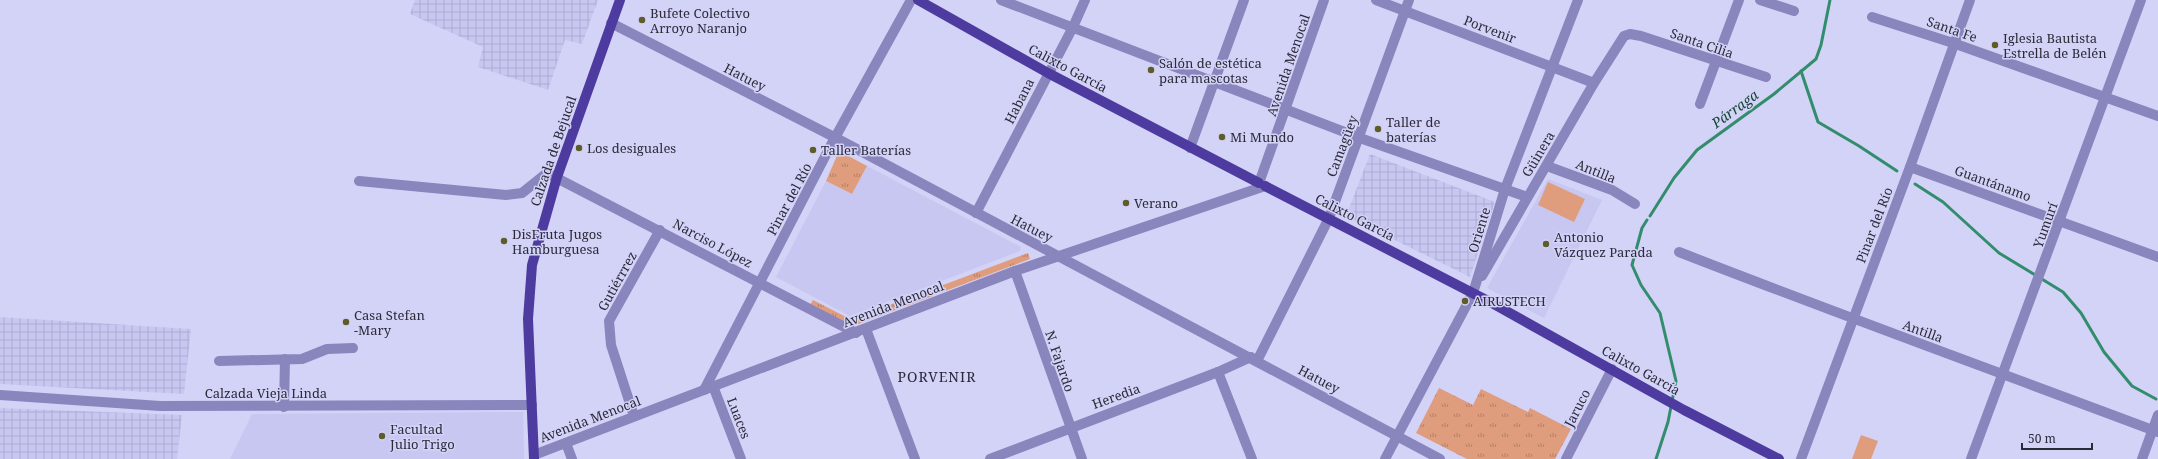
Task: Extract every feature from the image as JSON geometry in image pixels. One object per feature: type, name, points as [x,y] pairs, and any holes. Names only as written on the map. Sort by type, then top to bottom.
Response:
[{"type":"main road","name":"Calzada de Bejucal","points":[[534,457],[528,319],[532,265],[557,178],[620,0]]},
{"type":"main road","name":"Calixto García","points":[[918,0],[1048,73],[1190,148],[1473,293],[1612,368],[1684,410],[1779,459]]},
{"type":"street","name":"Pinar del Río","points":[[708,388],[759,282],[911,0]]},
{"type":"street","points":[[1001,0],[1360,138],[1527,197]]},
{"type":"street","name":"Habana","points":[[976,213],[1073,27],[1085,0]]},
{"type":"street","points":[[1190,148],[1244,0]]},
{"type":"street","name":"Avenida Menocal","points":[[534,457],[634,416],[856,333],[1015,271],[1060,257],[1262,184],[1286,109],[1324,0]]},
{"type":"street","name":"Porvenir","points":[[1376,0],[1594,83]]},
{"type":"street","name":"Camagüey","points":[[1254,359],[1329,218],[1360,138],[1409,0]]},
{"type":"street","name":"Oriente","points":[[1385,459],[1473,293],[1505,189],[1578,0]]},
{"type":"street","points":[[1700,104],[1739,0]]},
{"type":"street","points":[[1760,0],[1794,12]]},
{"type":"street","name":"Pinar del Río","points":[[1801,459],[1910,167],[1953,43],[1970,0]]},
{"type":"street","name":"Yumurí","points":[[1971,459],[2002,373],[2038,282],[2141,0]]},
{"type":"street","name":"Santa Fe","points":[[1872,17],[1953,43],[2158,116]]},
{"type":"street","name":"Hatuey","points":[[611,23],[836,138],[1398,435],[1436,458]]},
{"type":"street","name":"Santa Cilia","points":[[1630,34],[1766,77]]},
{"type":"street","name":"Güinera","points":[[1473,293],[1594,83],[1624,36],[1630,34]]},
{"type":"street","name":"Antilla","points":[[1547,166],[1612,190],[1635,204]]},
{"type":"street","name":"Guantánamo","points":[[1910,167],[2158,258]]},
{"type":"street","points":[[359,181],[506,195],[522,193],[547,173],[557,178]]},
{"type":"street","name":"Narciso López","points":[[557,178],[660,230],[856,333]]},
{"type":"street","name":"Gutiérrrez","points":[[634,416],[611,345],[609,321],[660,230]]},
{"type":"street","name":"Antilla","points":[[1679,252],[1853,320],[2002,373],[2155,431]]},
{"type":"street","name":"N. Fajardo","points":[[1015,271],[1082,459]]},
{"type":"street","points":[[866,329],[915,459]]},
{"type":"street","points":[[219,361],[302,359],[327,349],[353,348]]},
{"type":"street","points":[[284,407],[285,359]]},
{"type":"street","name":"Heredia","points":[[990,459],[1070,427],[1254,359]]},
{"type":"street","name":"Jaruco","points":[[1566,459],[1612,368]]},
{"type":"street","points":[[1218,372],[1252,459]]},
{"type":"street","name":"Luaces","points":[[708,388],[741,459]]},
{"type":"street","name":"Calzada Vieja Linda","points":[[0,395],[160,406],[532,406]]},
{"type":"street","points":[[2142,459],[2155,431],[2158,415]]},
{"type":"street","points":[[566,443],[572,459]]},
{"type":"shaded area","points":[[415,0],[598,0],[582,44],[565,40],[548,90],[478,67],[483,47],[410,14]]},
{"type":"shaded area","points":[[1370,154],[1495,202],[1470,277],[1346,216]]},
{"type":"shaded area","points":[[867,166],[1021,247],[1020,251],[850,316],[776,277],[826,181],[852,194]]},
{"type":"shaded area","name":"Antonio Vázquez Parada","points":[[1548,179],[1602,200],[1544,318],[1487,288]]},
{"type":"shaded area","points":[[0,317],[191,329],[184,394],[0,384]]},
{"type":"shaded area","points":[[0,408],[182,415],[177,459],[0,459]]},
{"type":"shaded area","name":"Facultad Julio Trigo","points":[[523,412],[524,459],[230,459],[252,414]]},
{"type":"green space","points":[[839,151],[867,166],[852,194],[826,181]]},
{"type":"green space","points":[[1548,182],[1585,199],[1574,222],[1538,205]]},
{"type":"green space","points":[[1028,253],[1030,259],[940,293],[938,287]]},
{"type":"green space","points":[[930,289],[933,296],[853,326],[849,326],[852,320]]},
{"type":"green space","points":[[813,300],[848,318],[845,323],[810,305]]},
{"type":"green space","points":[[1439,388],[1473,405],[1481,389],[1528,412],[1530,408],[1571,429],[1555,459],[1467,459],[1416,433]]},
{"type":"green space","points":[[1861,435],[1878,441],[1871,459],[1852,459]]},
{"type":"waterway","name":"Párraga","points":[[1650,216],[1674,178],[1697,150],[1774,94],[1816,59],[1821,45],[1830,0]]},
{"type":"waterway","points":[[1801,71],[1818,122],[1859,146],[1897,171]]},
{"type":"waterway","points":[[1915,184],[1943,202],[1999,253],[2063,292],[2081,313],[2104,352],[2132,386],[2156,399]]},
{"type":"waterway","name":"Párraga","points":[[1647,220],[1642,228],[1632,265],[1641,285],[1660,313],[1676,381],[1668,422],[1656,459]]},
{"type":"place","name":"Bufete Colectivo Arroyo Naranjo","points":[[642,20]]},
{"type":"place","name":"Iglesia Bautista Estrella de Belén","points":[[1995,45]]},
{"type":"place","name":"Salón de estética para mascotas","points":[[1151,70]]},
{"type":"place","name":"Taller de baterías","points":[[1378,129]]},
{"type":"place","name":"Mi Mundo","points":[[1222,137]]},
{"type":"place","name":"Los desiguales","points":[[579,148]]},
{"type":"place","name":"Taller Baterías","points":[[813,150]]},
{"type":"place","name":"Verano","points":[[1126,203]]},
{"type":"place","name":"DisFruta Jugos Hamburguesa","points":[[504,241]]},
{"type":"place","name":"Antonio Vázquez Parada","points":[[1546,244]]},
{"type":"place","name":"AIRUSTECH","points":[[1465,301]]},
{"type":"place","name":"Casa Stefan -Mary","points":[[346,322]]},
{"type":"place","name":"Facultad Julio Trigo","points":[[382,436]]},
{"type":"district","name":"PORVENIR","points":[[937,377]]}]
